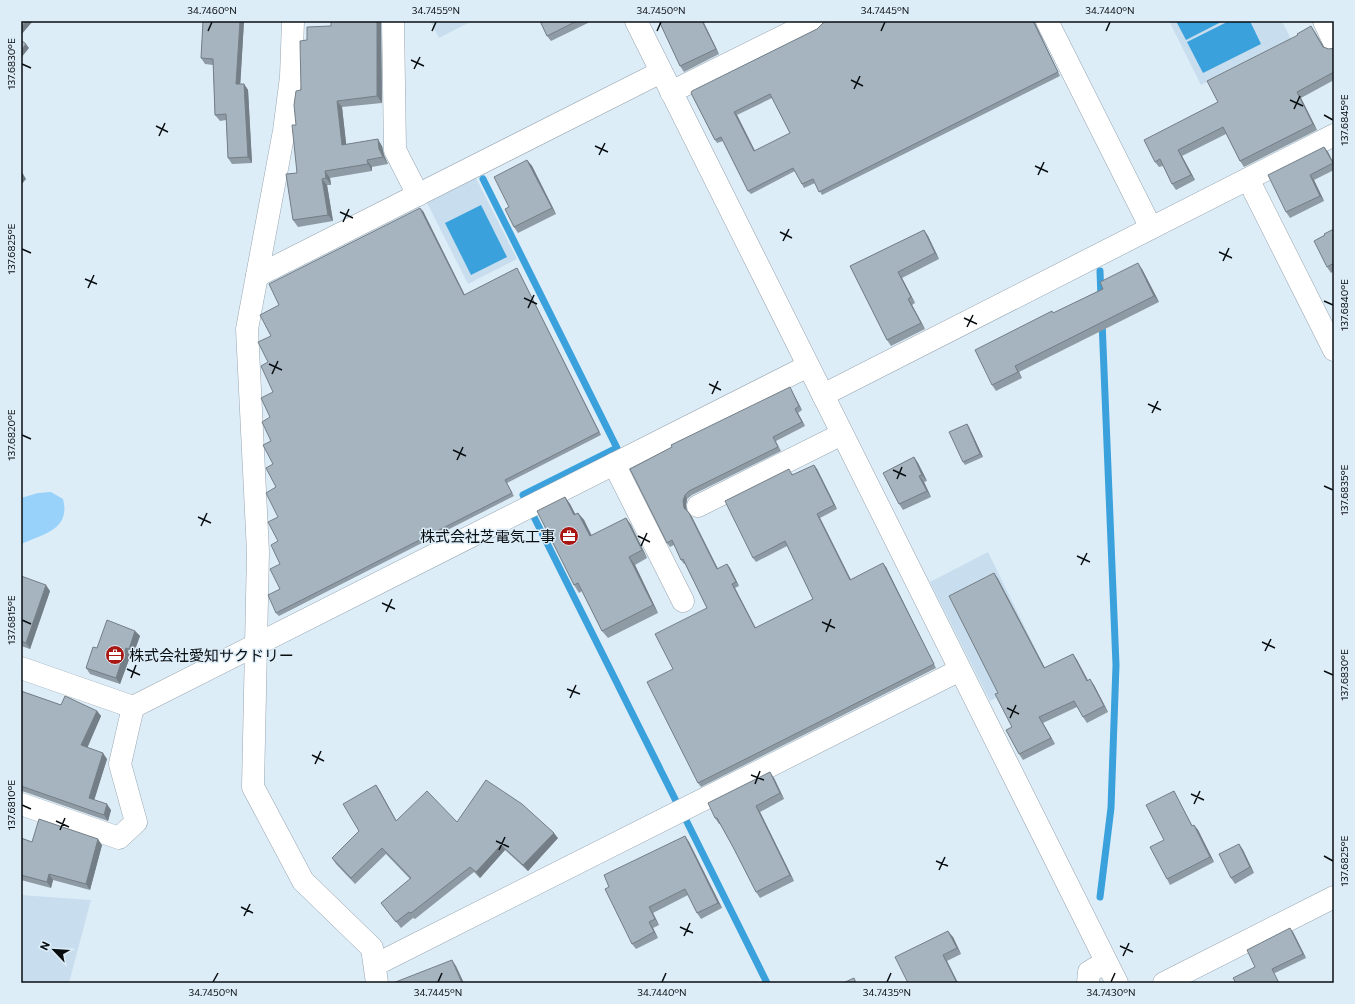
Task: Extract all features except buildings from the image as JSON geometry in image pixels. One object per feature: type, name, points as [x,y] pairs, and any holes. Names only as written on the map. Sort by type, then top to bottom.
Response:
[{"type":"street","points":[[293,21],[291,77],[284,131],[248,329],[258,552],[253,787],[303,881],[372,948],[376,974],[960,670]]},
{"type":"street","points":[[393,21],[395,150],[418,195]]},
{"type":"street","points":[[636,21],[1117,983]]},
{"type":"street","points":[[671,92],[814,21]]},
{"type":"street","points":[[1047,21],[1151,228]]},
{"type":"street","points":[[1324,21],[1334,42]]},
{"type":"street","points":[[257,276],[661,72]]},
{"type":"street","points":[[823,395],[1334,135]]},
{"type":"street","points":[[1248,179],[1334,350]]},
{"type":"street","points":[[21,668],[133,707],[808,366]]},
{"type":"street","points":[[698,506],[842,434]]},
{"type":"street","points":[[614,464],[683,601]]},
{"type":"street","points":[[21,804],[119,838],[136,822],[120,764],[133,707]]},
{"type":"street","points":[[1164,983],[1334,897]]},
{"type":"street","points":[[1088,983],[1089,972],[1106,962]]},
{"type":"shaded area","points":[[430,21],[472,21],[439,38]]},
{"type":"shaded area","points":[[1169,21],[1282,21],[1291,39],[1201,85]]},
{"type":"shaded area","points":[[1176,21],[1223,21],[1186,40]]},
{"type":"shaded area","points":[[1229,21],[1250,21],[1261,44],[1203,73],[1187,42]]},
{"type":"shaded area","points":[[476,178],[517,259],[468,284],[427,203]]},
{"type":"shaded area","points":[[481,205],[507,257],[471,275],[445,223]]},
{"type":"shaded area","points":[[51,492],[63,499],[63,517],[59,524],[47,533],[21,544],[21,498],[38,493]]},
{"type":"shaded area","points":[[988,552],[1047,672],[990,701],[930,582]]},
{"type":"shaded area","points":[[21,895],[91,900],[69,983],[21,983]]},
{"type":"waterway","points":[[483,179],[617,448],[523,495],[525,499]]},
{"type":"waterway","points":[[1100,271],[1101,299]]},
{"type":"waterway","points":[[1100,897],[1111,808],[1116,665],[1102,321]]},
{"type":"waterway","points":[[533,515],[676,801]]},
{"type":"waterway","points":[[686,820],[767,983]]},
{"type":"place","name":"株式会社芝電気工事","points":[[569,536]]},
{"type":"place","name":"株式会社愛知サクドリー","points":[[115,655]]}]
